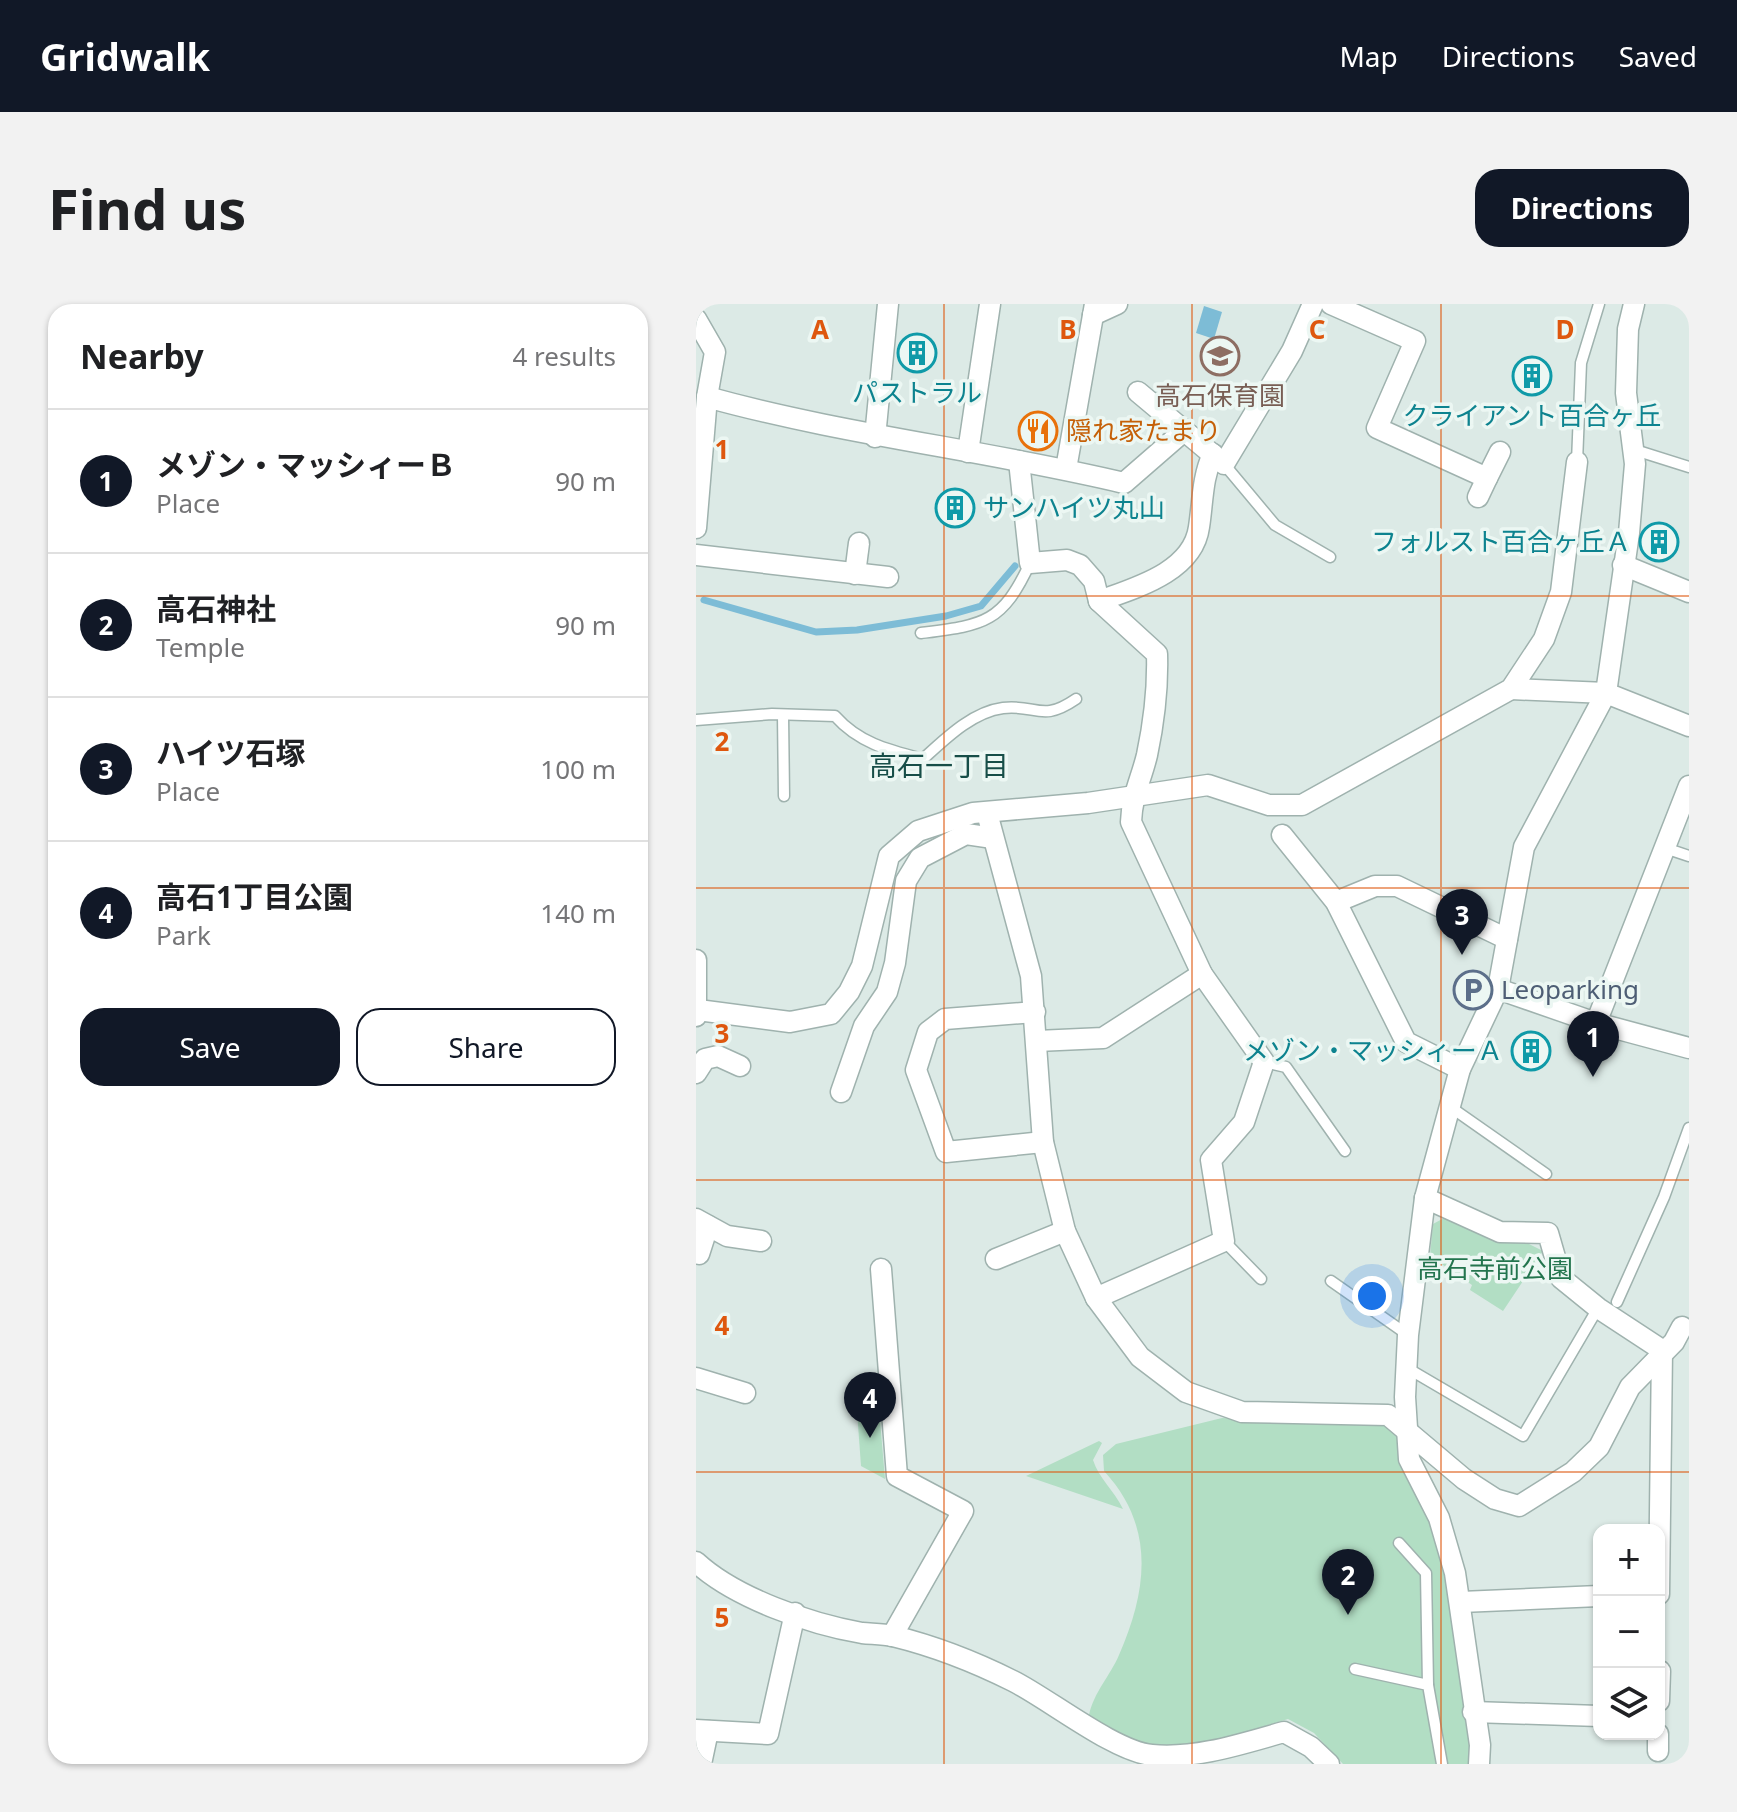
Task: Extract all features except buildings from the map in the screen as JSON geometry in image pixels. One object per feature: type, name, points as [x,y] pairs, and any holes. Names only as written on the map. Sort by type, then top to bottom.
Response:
[{"type":"street","points":[[875,437],[888,304]]},
{"type":"street","points":[[968,452],[990,304]]},
{"type":"street","points":[[1066,469],[1094,310],[1117,304]]},
{"type":"street","points":[[1099,601],[1139,587],[1166,572],[1191,549],[1199,528],[1204,473],[1219,459],[1292,351],[1313,304]]},
{"type":"street","points":[[1331,304],[1415,341],[1377,428],[1487,478]]},
{"type":"street","points":[[1479,1764],[1480,1745],[1473,1712],[1461,1602],[1439,1518],[1409,1459],[1405,1367],[1408,1335],[1425,1198],[1447,1105],[1460,1069],[1498,989],[1524,847],[1606,693],[1635,450],[1626,393],[1628,329],[1634,304]]},
{"type":"street","points":[[696,319],[715,352],[707,397],[696,528]]},
{"type":"street","points":[[1138,392],[1219,459]]},
{"type":"street","points":[[707,397],[875,437],[1066,469],[1124,483],[1185,430]]},
{"type":"street","points":[[1478,497],[1500,452]]},
{"type":"street","points":[[1019,461],[1030,563],[1067,560],[1080,565],[1094,581],[1099,601],[1157,654],[1158,679],[1149,741],[1132,795],[1131,822],[1202,974],[1264,1062],[1244,1122],[1211,1160],[1224,1241],[1096,1298]]},
{"type":"street","points":[[696,960],[697,1013],[790,1022],[831,1014],[849,992],[862,966],[879,883],[889,856],[918,831],[973,813],[1208,785],[1269,805],[1302,805],[1511,689],[1544,639],[1561,592],[1577,462]]},
{"type":"street","points":[[855,574],[859,543]]},
{"type":"street","points":[[696,555],[888,577]]},
{"type":"street","points":[[1623,565],[1689,592]]},
{"type":"street","points":[[1511,689],[1606,693],[1689,726]]},
{"type":"street","points":[[1596,1023],[1689,786]]},
{"type":"street","points":[[987,813],[1031,976],[1043,1142],[1065,1231],[1096,1298],[1140,1357],[1186,1392],[1242,1412],[1388,1415],[1464,1479],[1495,1499],[1519,1506],[1573,1472],[1599,1447],[1630,1387],[1662,1350],[1674,1342],[1682,1327]]},
{"type":"street","points":[[841,1092],[864,1026],[887,992],[895,963],[906,881],[920,858],[966,834],[993,838]]},
{"type":"street","points":[[1282,835],[1336,902],[1406,1042],[1460,1069]]},
{"type":"street","points":[[1336,902],[1375,886],[1397,886],[1507,939]]},
{"type":"street","points":[[1037,1041],[1103,1038],[1202,974]]},
{"type":"street","points":[[1498,989],[1596,1023],[1689,1048]]},
{"type":"street","points":[[1035,1012],[945,1019],[928,1032],[916,1070],[946,1152],[1043,1142]]},
{"type":"street","points":[[696,1073],[705,1059],[718,1056],[740,1066]]},
{"type":"street","points":[[1425,1198],[1500,1232],[1548,1233],[1561,1278],[1608,1305],[1662,1350]]},
{"type":"street","points":[[699,1254],[702,1222],[727,1236],[761,1241]]},
{"type":"street","points":[[996,1259],[1065,1231]]},
{"type":"street","points":[[881,1269],[897,1476],[963,1511],[892,1636]]},
{"type":"street","points":[[1660,1524],[1662,1350]]},
{"type":"street","points":[[696,1378],[745,1393]]},
{"type":"street","points":[[696,1562],[712,1577],[745,1595],[860,1632],[892,1636],[965,1659],[1001,1675],[1113,1741],[1150,1755],[1210,1752],[1284,1732],[1311,1747],[1329,1764]]},
{"type":"street","points":[[1461,1602],[1593,1596]]},
{"type":"street","points":[[701,1764],[702,1730],[768,1734],[795,1613]]},
{"type":"street","points":[[1473,1712],[1593,1716]]},
{"type":"lane","points":[[1577,462],[1581,363],[1599,304]]},
{"type":"lane","points":[[1635,450],[1689,467]]},
{"type":"lane","points":[[1219,459],[1275,525],[1330,557]]},
{"type":"lane","points":[[921,633],[960,628],[994,616],[1010,599],[1030,563]]},
{"type":"lane","points":[[696,720],[783,715],[835,716],[848,731],[879,748],[923,759],[950,734],[984,714],[1005,708],[1042,713],[1063,708],[1076,699]]},
{"type":"lane","points":[[783,715],[784,796]]},
{"type":"lane","points":[[1665,848],[1689,856]]},
{"type":"lane","points":[[1264,1062],[1286,1067],[1345,1151]]},
{"type":"lane","points":[[1447,1105],[1546,1174]]},
{"type":"lane","points":[[1405,1367],[1523,1436],[1608,1305],[1664,1197],[1689,1128]]},
{"type":"lane","points":[[1224,1241],[1261,1279]]},
{"type":"lane","points":[[1331,1281],[1408,1335]]},
{"type":"lane","points":[[1399,1543],[1426,1573],[1428,1685],[1442,1764]]},
{"type":"lane","points":[[1355,1669],[1428,1685]]},
{"type":"green space","name":"高石寺前公園","points":[[1444,1218],[1488,1238],[1529,1244],[1543,1251],[1503,1311],[1470,1290],[1472,1285],[1430,1256],[1433,1224]]},
{"type":"green space","points":[[879,1408],[885,1479],[861,1466],[857,1411]]},
{"type":"green space","points":[[1222,1418],[1388,1424],[1402,1444],[1442,1539],[1471,1747],[1469,1764],[1343,1764],[1314,1733],[1288,1719],[1203,1742],[1143,1745],[1111,1730],[1089,1715],[1129,1630],[1136,1606],[1142,1559],[1132,1514],[1104,1471],[1103,1455],[1116,1444]]},
{"type":"green space","points":[[1099,1441],[1102,1443],[1093,1460],[1123,1509],[1026,1476]]},
{"type":"water","points":[[1204,306],[1222,312],[1214,339],[1196,333]]},
{"type":"waterway","points":[[704,600],[816,632],[857,630],[946,616],[981,606],[1015,566]]},
{"type":"place","name":"パストラル","points":[[917,353]]},
{"type":"place","name":"高石保育園","points":[[1220,356]]},
{"type":"place","name":"クライアント百合ヶ丘","points":[[1532,376]]},
{"type":"place","name":"隠れ家たまり","points":[[1038,431]]},
{"type":"place","name":"サンハイツ丸山","points":[[955,508]]},
{"type":"place","name":"フォルスト百合ヶ丘Ａ","points":[[1659,542]]},
{"type":"place","name":"ハイツ石塚","points":[[1462,955]]},
{"type":"place","name":"Leoparking","points":[[1473,990]]},
{"type":"place","name":"メゾン・マッシィーＡ","points":[[1531,1051]]},
{"type":"place","name":"メゾン・マッシィーＢ","points":[[1593,1077]]},
{"type":"place","name":"高石1丁目公園","points":[[870,1438]]},
{"type":"place","name":"高石神社","points":[[1348,1615]]},
{"type":"district","name":"高石一丁目","points":[[939,766]]}]
